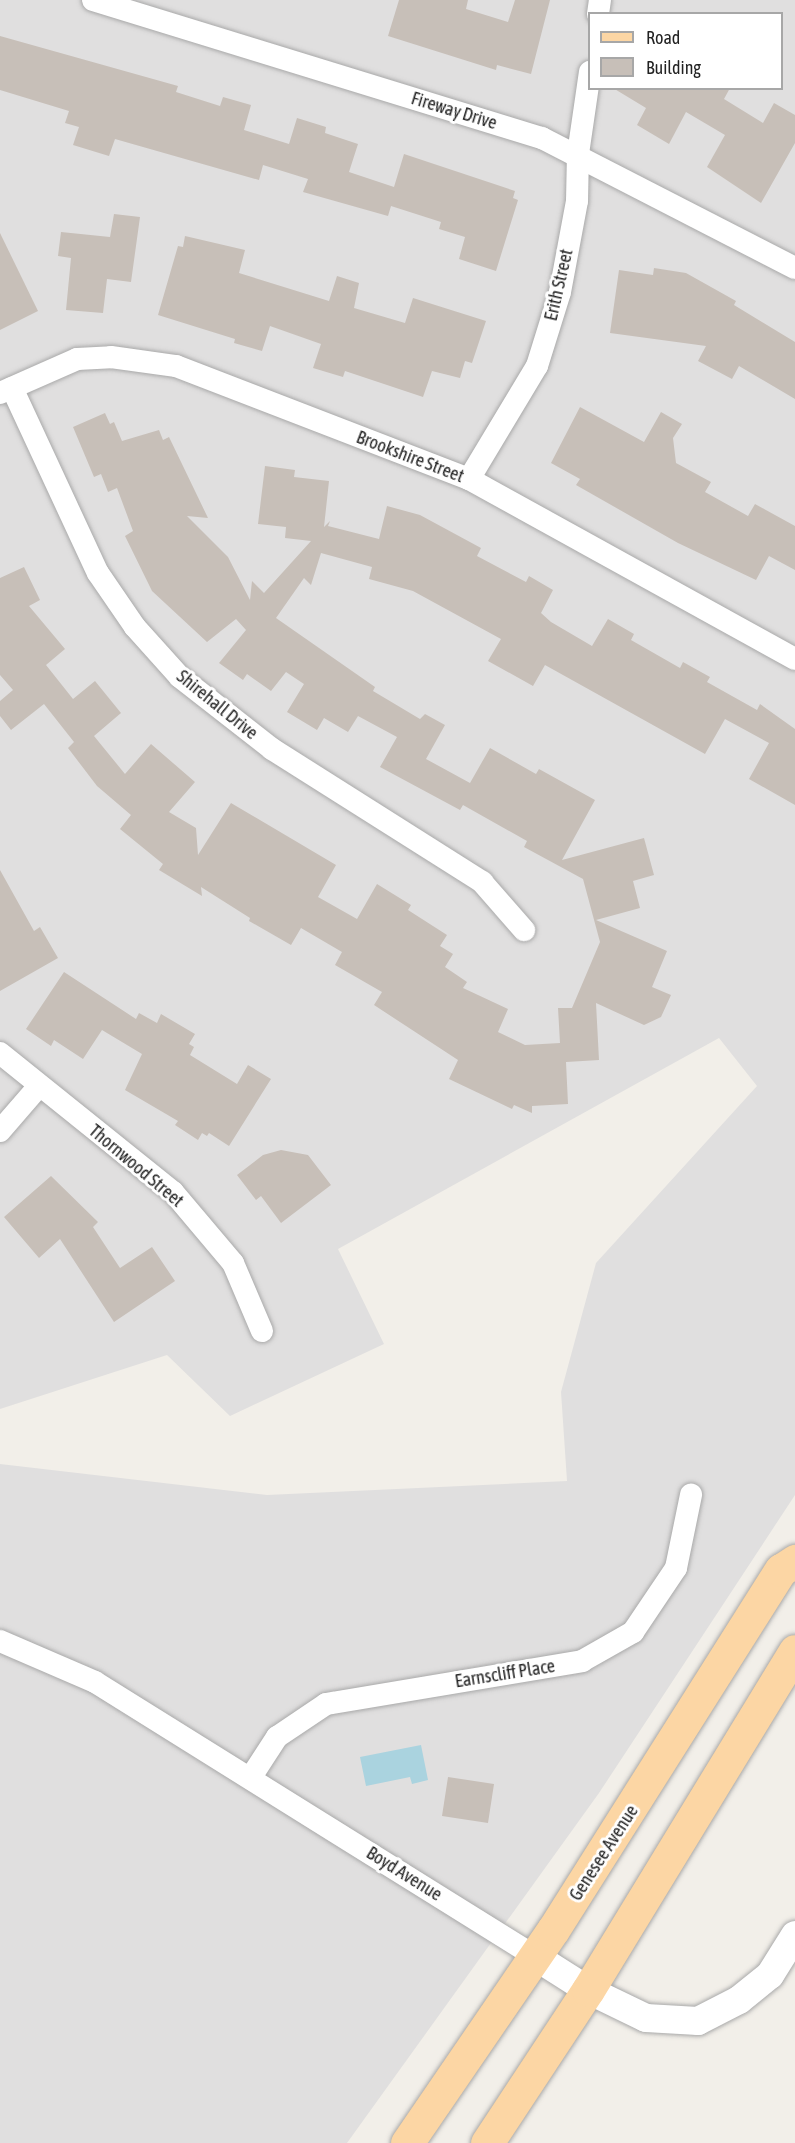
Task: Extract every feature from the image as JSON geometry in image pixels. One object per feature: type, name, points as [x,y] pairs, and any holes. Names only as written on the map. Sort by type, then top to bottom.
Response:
[{"type":"main road","name":"Genesee Avenue","points":[[407,2143],[536,1957],[782,1570],[795,1561]]},
{"type":"main road","points":[[487,2143],[588,1990],[795,1651]]},
{"type":"street","name":"Fireway Drive","points":[[93,0],[542,138],[578,154],[795,268]]},
{"type":"street","name":"Erith Street","points":[[469,479],[537,366],[562,281],[577,201],[578,154],[588,86]]},
{"type":"street","name":"Brookshire Street","points":[[6,391],[77,359],[111,357],[176,366],[469,479],[795,659]]},
{"type":"street","name":"Shirehall Drive","points":[[6,391],[98,573],[135,627],[180,677],[272,749],[482,882],[524,930]]},
{"type":"street","name":"Thornwood Street","points":[[0,1053],[173,1192],[233,1263],[262,1331]]},
{"type":"street","points":[[0,1131],[39,1086]]},
{"type":"street","name":"Earnscliff Place","points":[[251,1777],[277,1737],[326,1704],[582,1661],[633,1632],[675,1568],[691,1495]]},
{"type":"street","name":"Boyd Avenue","points":[[0,1641],[95,1682],[251,1777],[588,1990],[646,2018],[698,2020],[739,2000],[770,1975],[795,1935]]},
{"type":"shaded area","points":[[0,0],[795,0],[795,1495],[599,1793],[347,2143],[0,2143],[0,1464],[267,1495],[567,1481],[561,1392],[596,1263],[757,1086],[719,1038],[338,1249],[384,1344],[230,1416],[167,1355],[0,1409]]},
{"type":"water","points":[[421,1745],[428,1780],[412,1784],[410,1777],[366,1786],[360,1757]]},
{"type":"building","points":[[399,0],[468,0],[466,9],[508,22],[515,0],[550,0],[531,74],[497,65],[496,70],[388,36]]},
{"type":"building","points":[[0,36],[178,86],[176,92],[220,106],[223,97],[251,105],[244,130],[289,144],[297,118],[326,127],[325,133],[358,144],[349,172],[394,187],[404,154],[515,191],[513,198],[518,200],[496,271],[459,259],[465,237],[439,229],[441,222],[391,206],[388,216],[303,192],[308,179],[263,165],[259,180],[115,139],[109,156],[73,145],[79,127],[65,123],[69,111],[0,90]]},
{"type":"building","points":[[616,90],[729,90],[724,99],[763,123],[774,103],[795,115],[795,143],[761,203],[707,167],[725,135],[686,112],[669,144],[637,125],[646,108]]},
{"type":"building","points":[[114,214],[140,217],[131,282],[107,279],[103,313],[66,310],[71,258],[58,256],[61,232],[110,237]]},
{"type":"building","points":[[0,233],[38,311],[0,330]]},
{"type":"building","points":[[185,236],[245,250],[239,273],[329,301],[337,276],[359,283],[354,308],[405,323],[413,298],[486,321],[472,363],[465,361],[460,378],[432,371],[423,397],[345,371],[343,377],[313,368],[321,344],[270,326],[262,351],[234,343],[235,339],[158,315],[178,246],[183,247]]},
{"type":"building","points":[[654,268],[686,273],[736,301],[734,305],[795,342],[795,399],[739,366],[732,379],[698,361],[706,346],[610,333],[619,270],[653,275]]},
{"type":"building","points":[[580,407],[644,442],[661,412],[682,424],[673,438],[676,463],[711,482],[705,492],[748,516],[755,504],[795,526],[795,570],[769,556],[756,580],[678,543],[576,485],[580,479],[551,463]]},
{"type":"building","points":[[105,413],[110,424],[114,422],[122,441],[159,430],[163,440],[169,437],[208,518],[187,516],[228,557],[250,600],[252,581],[264,593],[311,541],[285,538],[286,527],[258,524],[265,466],[295,470],[294,477],[329,481],[324,527],[330,521],[328,526],[379,539],[387,506],[420,515],[481,548],[477,556],[526,582],[529,576],[553,590],[541,613],[551,622],[592,646],[608,619],[634,634],[631,640],[680,668],[683,662],[710,677],[707,682],[757,710],[760,704],[795,729],[795,805],[749,779],[769,743],[725,719],[705,754],[545,665],[533,686],[488,661],[501,639],[413,591],[369,579],[372,567],[321,553],[311,585],[304,578],[276,618],[375,687],[373,691],[420,719],[425,714],[445,725],[426,759],[470,783],[490,748],[536,774],[539,769],[595,800],[562,860],[644,838],[654,875],[633,881],[640,908],[596,920],[667,951],[652,987],[671,995],[661,1017],[644,1025],[596,1003],[599,1060],[566,1062],[568,1104],[532,1106],[532,1113],[514,1105],[512,1109],[449,1079],[458,1060],[374,1005],[382,992],[335,965],[342,952],[301,928],[291,945],[249,921],[250,918],[201,887],[202,896],[159,870],[163,864],[120,829],[131,815],[97,786],[68,748],[74,742],[44,704],[11,730],[0,716],[0,701],[13,690],[0,675],[0,578],[24,567],[40,600],[29,606],[65,649],[46,665],[73,699],[95,681],[121,713],[94,736],[125,774],[151,744],[195,782],[169,812],[196,828],[198,855],[231,803],[336,865],[318,897],[357,919],[377,884],[411,905],[408,910],[447,935],[440,946],[453,954],[445,967],[467,982],[463,988],[508,1009],[498,1032],[525,1045],[560,1043],[558,1008],[572,1008],[600,942],[583,879],[524,847],[527,841],[463,805],[460,810],[380,767],[397,737],[358,716],[348,732],[324,718],[317,730],[287,712],[304,684],[286,672],[271,691],[247,674],[243,680],[219,663],[246,630],[236,619],[207,642],[152,591],[125,536],[133,531],[117,488],[108,492],[101,474],[94,477],[73,427]]},
{"type":"building","points":[[0,870],[34,931],[40,927],[58,958],[0,991]]},
{"type":"building","points":[[64,972],[136,1019],[139,1013],[157,1023],[161,1014],[195,1034],[189,1044],[194,1047],[190,1055],[237,1084],[248,1065],[271,1079],[229,1146],[209,1133],[207,1136],[202,1133],[198,1140],[175,1125],[178,1121],[125,1090],[142,1054],[102,1030],[83,1059],[54,1040],[51,1046],[26,1029]]},
{"type":"building","points":[[281,1150],[308,1155],[331,1185],[281,1223],[261,1196],[256,1200],[237,1175],[263,1155]]},
{"type":"building","points":[[51,1176],[98,1222],[93,1227],[120,1268],[152,1247],[175,1281],[114,1322],[60,1239],[39,1258],[4,1217]]},
{"type":"building","points":[[448,1777],[494,1784],[488,1823],[442,1816]]}]
